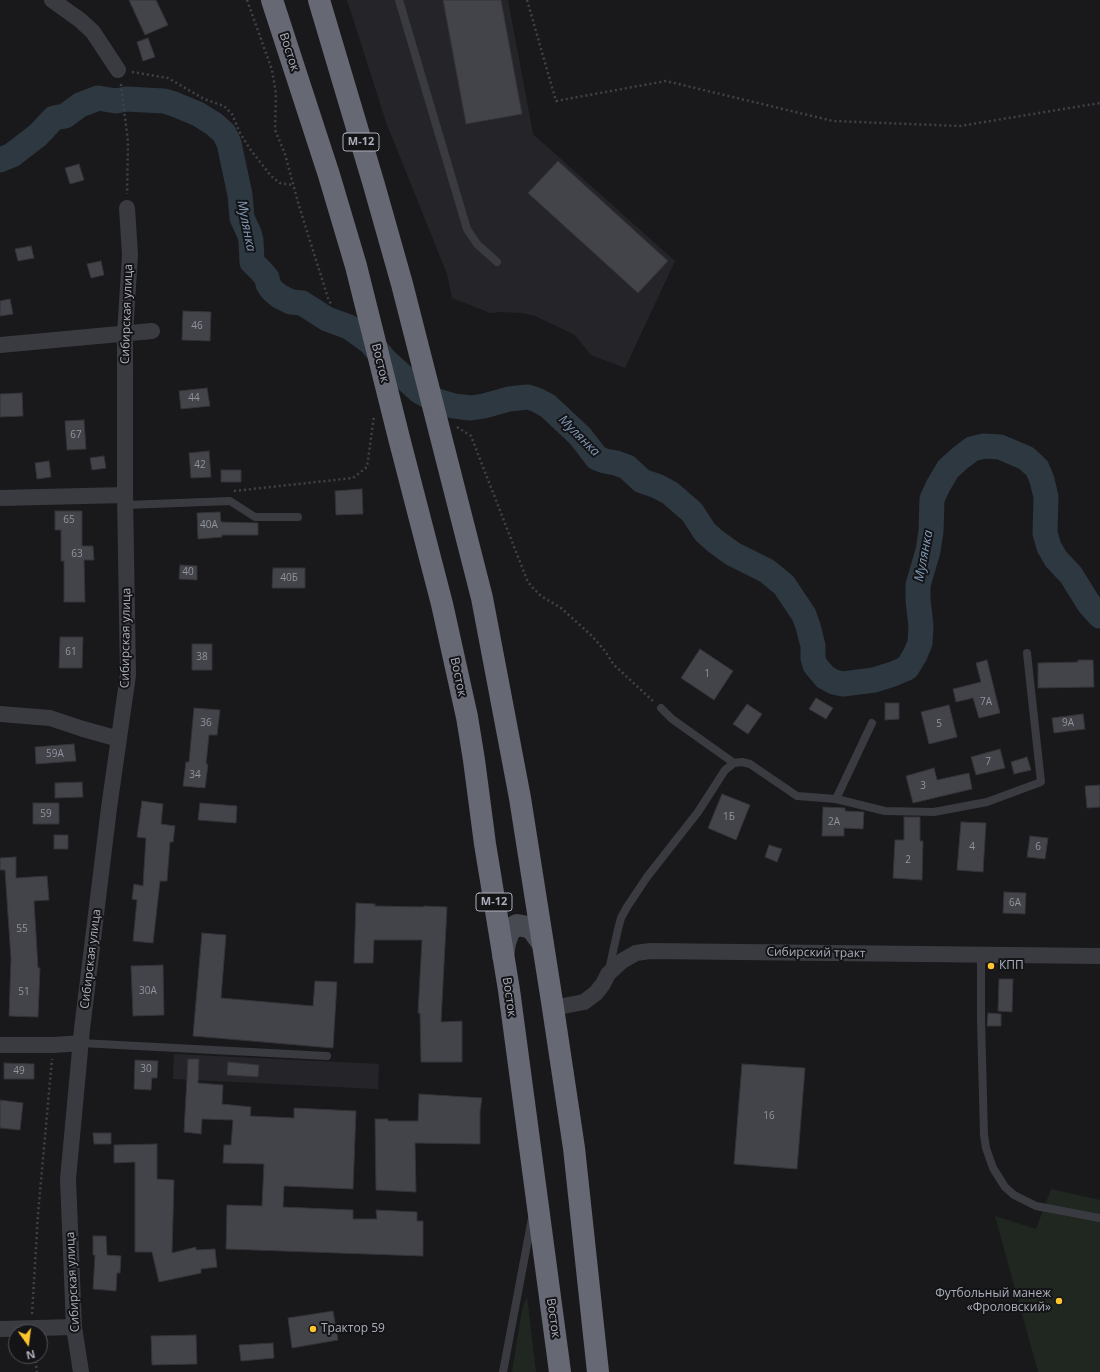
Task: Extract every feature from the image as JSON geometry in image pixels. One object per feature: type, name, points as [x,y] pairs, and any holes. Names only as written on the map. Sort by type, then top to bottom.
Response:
[{"type":"highway","name":"Восток","points":[[272,0],[329,175],[356,266],[398,438],[442,604],[467,717],[503,956],[560,1372]]},
{"type":"highway","name":"М-12","points":[[319,0],[402,284],[447,457],[482,598],[493,650],[520,798],[574,1148],[598,1372]]},
{"type":"street","points":[[52,0],[80,20],[93,32],[119,72]]},
{"type":"street","name":"Сибирская улица","points":[[81,1372],[74,1327],[68,1179],[81,1043],[109,808],[128,675],[125,500],[125,334],[130,255],[127,208]]},
{"type":"street","points":[[0,345],[125,334],[152,330]]},
{"type":"street","points":[[0,498],[125,500]]},
{"type":"street","points":[[0,714],[50,718],[119,739]]},
{"type":"street","points":[[503,956],[508,934],[512,928],[517,925],[528,927],[533,930],[543,944]]},
{"type":"street","name":"Сибирский тракт","points":[[553,1008],[584,1002],[596,993],[608,974],[622,960],[636,952],[656,950],[981,956],[1100,956]]},
{"type":"street","points":[[0,1045],[54,1045],[81,1043]]},
{"type":"street","points":[[48,1328],[74,1327]]},
{"type":"lane","points":[[399,0],[467,229],[477,244],[497,262]]},
{"type":"lane","points":[[125,500],[230,501],[255,517],[298,517]]},
{"type":"lane","points":[[608,974],[621,918],[627,907],[698,812],[725,770],[734,763],[742,762],[750,764],[797,796],[836,799],[885,811],[934,812],[987,802],[1041,782],[1027,653]]},
{"type":"lane","points":[[661,708],[672,719],[734,763]]},
{"type":"lane","points":[[836,799],[872,723]]},
{"type":"lane","points":[[981,956],[983,1116],[986,1148],[993,1168],[1005,1187],[1014,1195],[1036,1206],[1100,1218]]},
{"type":"lane","points":[[81,1043],[327,1056]]},
{"type":"lane","points":[[503,1372],[536,1194]]},
{"type":"path","points":[[247,0],[272,70],[276,94],[275,130],[285,154],[328,298],[332,306]]},
{"type":"path","points":[[527,0],[556,101],[666,81],[833,121],[960,126],[1100,103]]},
{"type":"path","points":[[127,208],[128,142],[119,72],[125,71],[168,78],[204,99],[224,106],[232,114],[240,133],[250,149],[271,176],[280,183],[294,186]]},
{"type":"path","points":[[31,1324],[38,1214],[54,1045]]},
{"type":"shaded area","points":[[347,0],[508,0],[533,134],[675,261],[625,368],[591,355],[575,335],[535,316],[522,313],[490,313],[452,298],[447,274],[386,122]]},
{"type":"shaded area","points":[[174,1054],[379,1064],[378,1089],[173,1079]]},
{"type":"shaded area","name":"Футбольный манеж «Фроловский»","points":[[1051,1189],[1100,1200],[1100,1372],[1038,1372],[995,1216],[1036,1229]]},
{"type":"shaded area","points":[[527,1296],[536,1372],[512,1372],[522,1310]]},
{"type":"building","points":[[129,0],[156,0],[168,25],[145,35]]},
{"type":"building","points":[[443,0],[501,0],[522,114],[466,124]]},
{"type":"building","points":[[148,38],[155,57],[143,61],[137,42]]},
{"type":"building","points":[[558,161],[668,261],[638,293],[528,193]]},
{"type":"building","points":[[79,164],[84,180],[70,184],[65,168]]},
{"type":"building","points":[[31,246],[34,258],[18,261],[15,249]]},
{"type":"building","points":[[101,261],[104,275],[91,278],[87,264]]},
{"type":"building","points":[[10,299],[13,314],[0,316],[0,301]]},
{"type":"building","points":[[183,311],[211,312],[210,341],[182,340]]},
{"type":"building","points":[[207,388],[210,406],[181,409],[179,391]]},
{"type":"building","points":[[22,393],[23,416],[0,417],[0,394]]},
{"type":"building","points":[[84,420],[86,449],[67,450],[65,421]]},
{"type":"building","points":[[209,451],[211,477],[191,478],[189,453]]},
{"type":"building","points":[[104,456],[106,468],[92,470],[90,458]]},
{"type":"building","points":[[49,461],[51,477],[37,479],[35,463]]},
{"type":"building","points":[[221,470],[241,470],[241,482],[221,482]]},
{"type":"building","points":[[362,489],[363,514],[336,515],[335,491]]},
{"type":"building","points":[[55,511],[82,511],[82,546],[93,546],[94,560],[84,560],[85,602],[64,602],[64,561],[61,561],[61,530],[55,530]]},
{"type":"building","points":[[220,512],[221,522],[258,523],[258,535],[222,535],[222,537],[198,539],[197,513]]},
{"type":"building","points":[[180,565],[197,566],[197,580],[179,579]]},
{"type":"building","points":[[273,568],[305,568],[305,588],[272,588]]},
{"type":"building","points":[[60,637],[83,637],[82,668],[59,668]]},
{"type":"building","points":[[192,644],[212,644],[212,670],[192,670]]},
{"type":"building","points":[[700,649],[733,671],[714,700],[681,678]]},
{"type":"building","points":[[987,660],[1000,713],[979,718],[973,698],[956,702],[953,689],[981,682],[976,663]]},
{"type":"building","points":[[1078,660],[1093,660],[1094,687],[1038,688],[1038,663],[1078,662]]},
{"type":"building","points":[[816,698],[833,708],[826,719],[809,709]]},
{"type":"building","points":[[885,703],[899,703],[899,719],[885,720]]},
{"type":"building","points":[[747,704],[762,714],[748,734],[733,724]]},
{"type":"building","points":[[949,705],[957,737],[929,744],[921,712]]},
{"type":"building","points":[[194,708],[220,710],[217,735],[209,735],[205,788],[183,786],[186,762],[189,762]]},
{"type":"building","points":[[1083,714],[1085,729],[1054,733],[1052,718]]},
{"type":"building","points":[[74,744],[76,761],[36,764],[35,747]]},
{"type":"building","points":[[1000,749],[1005,768],[976,775],[971,757]]},
{"type":"building","points":[[1027,757],[1031,770],[1014,774],[1011,762]]},
{"type":"building","points":[[934,768],[937,780],[969,773],[972,789],[913,803],[906,776]]},
{"type":"building","points":[[82,782],[83,797],[55,798],[55,783]]},
{"type":"building","points":[[1100,785],[1100,807],[1087,808],[1085,786]]},
{"type":"building","points":[[722,794],[750,805],[736,840],[708,828]]},
{"type":"building","points":[[142,801],[163,804],[161,824],[175,826],[173,842],[170,842],[167,881],[160,881],[153,943],[133,941],[137,900],[132,899],[134,884],[143,886],[146,838],[137,837]]},
{"type":"building","points":[[33,803],[59,803],[59,824],[33,824]]},
{"type":"building","points":[[200,803],[237,806],[236,823],[198,820]]},
{"type":"building","points":[[823,807],[845,808],[845,811],[864,812],[863,829],[844,828],[844,836],[822,836]]},
{"type":"building","points":[[904,817],[920,817],[920,841],[923,841],[922,880],[893,878],[895,840],[904,840]]},
{"type":"building","points":[[961,822],[986,823],[983,872],[957,870]]},
{"type":"building","points":[[54,835],[68,835],[68,849],[54,849]]},
{"type":"building","points":[[1030,836],[1048,838],[1045,859],[1027,857]]},
{"type":"building","points":[[769,845],[782,849],[777,862],[765,857]]},
{"type":"building","points":[[16,857],[16,878],[47,876],[49,900],[34,901],[38,968],[40,968],[38,1017],[9,1016],[11,959],[5,870],[0,870],[0,858]]},
{"type":"building","points":[[1004,892],[1026,893],[1025,914],[1003,913]]},
{"type":"building","points":[[356,903],[375,904],[375,906],[447,907],[441,1022],[462,1021],[462,1062],[421,1062],[420,1013],[418,1013],[422,940],[374,940],[373,963],[354,963]]},
{"type":"building","points":[[202,933],[226,935],[221,998],[313,1006],[315,981],[337,982],[333,1048],[193,1036]]},
{"type":"building","points":[[163,965],[164,1015],[133,1016],[131,966]]},
{"type":"building","points":[[999,979],[1013,979],[1012,1012],[998,1011]]},
{"type":"building","points":[[988,1013],[1001,1014],[1001,1026],[987,1026]]},
{"type":"building","points":[[188,1059],[199,1059],[198,1083],[223,1085],[222,1104],[251,1107],[250,1116],[294,1118],[294,1108],[356,1111],[353,1189],[284,1186],[283,1207],[353,1210],[353,1219],[377,1219],[376,1210],[417,1212],[417,1221],[423,1221],[423,1256],[226,1249],[227,1205],[262,1206],[264,1164],[223,1163],[224,1145],[231,1145],[233,1120],[202,1119],[201,1134],[184,1132]]},
{"type":"building","points":[[135,1060],[158,1061],[157,1078],[152,1078],[151,1090],[134,1089]]},
{"type":"building","points":[[228,1062],[259,1065],[258,1077],[227,1075]]},
{"type":"building","points":[[4,1063],[34,1064],[34,1079],[4,1079]]},
{"type":"building","points":[[742,1064],[805,1068],[797,1169],[734,1164]]},
{"type":"building","points":[[419,1094],[482,1098],[480,1112],[480,1144],[415,1143],[416,1192],[376,1190],[375,1119],[388,1119],[388,1121],[418,1121]]},
{"type":"building","points":[[0,1100],[23,1103],[20,1130],[0,1128]]},
{"type":"building","points":[[93,1133],[111,1133],[111,1144],[94,1144]]},
{"type":"building","points":[[157,1144],[157,1179],[174,1180],[172,1253],[196,1247],[196,1250],[215,1249],[217,1267],[201,1269],[201,1273],[159,1282],[152,1252],[135,1252],[135,1162],[114,1163],[114,1145]]},
{"type":"building","points":[[93,1236],[106,1236],[107,1255],[121,1256],[120,1273],[117,1273],[116,1291],[93,1289],[95,1255],[93,1255]]},
{"type":"building","name":"Трактор 59","points":[[333,1311],[338,1340],[292,1348],[288,1318]]},
{"type":"building","points":[[196,1335],[197,1364],[152,1365],[151,1336]]},
{"type":"building","points":[[273,1343],[274,1358],[241,1361],[239,1345]]},
{"type":"waterway","name":"Мулянка","points":[[0,160],[12,155],[38,135],[54,118],[65,116],[80,105],[98,98],[116,101],[126,99],[164,101],[198,114],[214,124],[224,133],[229,143],[240,195],[242,218],[251,240],[252,262],[267,278],[268,284],[272,290],[279,296],[291,302],[302,303],[327,319],[349,327],[371,343],[385,360],[419,391],[437,401],[454,406],[471,408],[509,399],[528,397],[548,406],[580,436],[597,458],[627,467],[642,481],[657,486],[670,493],[692,512],[705,532],[715,541],[733,554],[767,571],[784,585],[804,615],[813,646],[813,658],[815,665],[825,677],[834,682],[843,684],[874,680],[907,668],[920,643],[921,626],[918,585],[928,551],[931,531],[932,499],[948,469],[972,449],[984,446],[1000,447],[1026,458],[1037,468],[1042,480],[1046,497],[1045,533],[1049,547],[1056,559],[1071,575],[1089,604],[1100,616]]},
{"type":"place","name":"КПП","points":[[991,966]]},
{"type":"place","name":"Футбольный манеж «Фроловский»","points":[[1059,1301]]},
{"type":"place","name":"Трактор 59","points":[[313,1329]]}]
